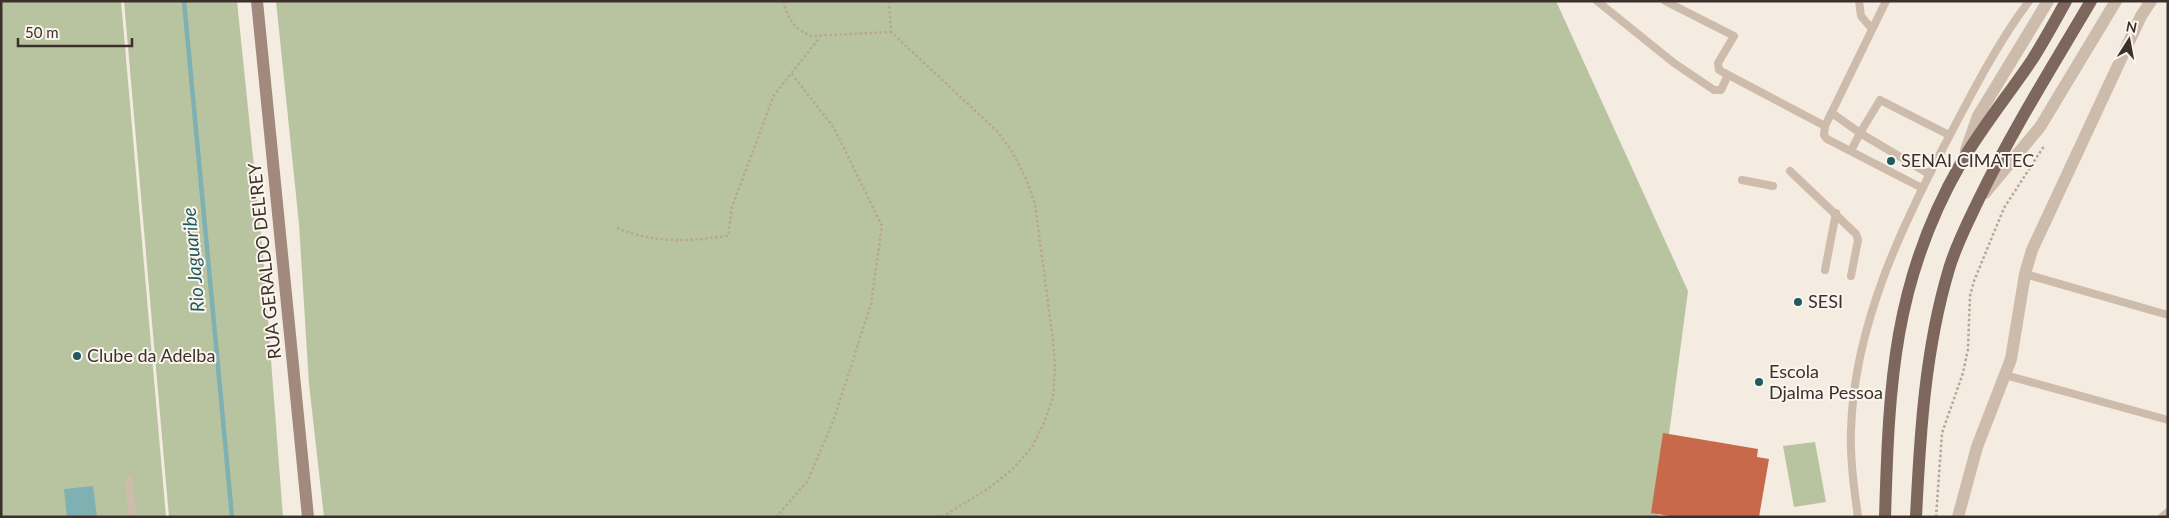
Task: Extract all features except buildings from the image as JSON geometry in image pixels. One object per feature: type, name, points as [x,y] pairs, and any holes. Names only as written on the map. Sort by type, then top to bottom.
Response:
[{"type":"main road","name":"RUA GERALDO DEL'REY","points":[[257,1],[308,517]]},
{"type":"main road","points":[[1885,517],[1892,379],[1906,292],[1933,217],[1962,161],[2032,59],[2066,1]]},
{"type":"main road","points":[[1916,517],[1926,382],[1938,313],[1950,268],[1980,198],[2007,143],[2091,1]]},
{"type":"street","points":[[1962,161],[1978,116],[2048,1]]},
{"type":"street","points":[[1980,198],[2040,127],[2116,1]]},
{"type":"street","points":[[1958,517],[1977,447],[2012,359],[2025,274],[2036,241],[2141,16],[2151,1]]},
{"type":"lane","points":[[1597,1],[1674,63],[1714,90],[1721,90],[1728,75]]},
{"type":"lane","points":[[1664,1],[1734,36],[1718,64],[1719,70],[1826,126]]},
{"type":"lane","points":[[1859,1],[1861,16],[1872,30]]},
{"type":"lane","points":[[1886,1],[1832,113],[1824,135],[1827,139],[1922,188]]},
{"type":"lane","points":[[1858,517],[1851,430],[1862,348],[1887,270],[1922,188],[1949,135],[1973,90],[2029,1]]},
{"type":"lane","points":[[1851,151],[1880,100],[1949,135]]},
{"type":"lane","points":[[1832,113],[1860,133],[1929,174]]},
{"type":"lane","points":[[1790,171],[1856,234],[1858,240],[1851,276]]},
{"type":"lane","points":[[1742,180],[1773,186]]},
{"type":"lane","points":[[1825,270],[1836,213]]},
{"type":"lane","points":[[2025,274],[2168,315]]},
{"type":"lane","points":[[2005,376],[2168,420]]},
{"type":"lane","points":[[129,480],[132,517]]},
{"type":"lane","points":[[2162,517],[2168,512]]},
{"type":"path","points":[[784,1],[789,19],[801,32],[820,37],[891,32]]},
{"type":"path","points":[[889,1],[891,32],[997,131],[1013,153],[1027,181],[1035,204],[1054,340],[1053,397],[1044,423],[1032,447],[1013,469],[989,488],[942,517]]},
{"type":"path","points":[[617,228],[637,236],[678,242],[728,236],[732,207],[750,154],[774,95],[820,37]]},
{"type":"path","points":[[776,517],[807,482],[834,419],[871,304],[882,226],[834,128],[791,73]]},
{"type":"path","points":[[1936,517],[1942,433],[1963,373],[1968,350],[1970,296],[1974,281],[2004,208],[2045,145]]},
{"type":"green space","name":"Clube da Adelba","points":[[1,1],[121,1],[166,517],[1,517]]},
{"type":"green space","points":[[124,1],[237,1],[263,255],[283,517],[169,517]]},
{"type":"green space","points":[[276,1],[1556,1],[1688,291],[1658,517],[324,517],[309,384],[299,224]]},
{"type":"green space","points":[[1815,442],[1826,502],[1794,507],[1783,446]]},
{"type":"water","points":[[93,486],[97,517],[67,517],[64,489]]},
{"type":"waterway","name":"Rio Jaguaribe","points":[[184,1],[232,517]]},
{"type":"place","name":"SENAI CIMATEC","points":[[1891,161]]},
{"type":"place","name":"SESI","points":[[1798,302]]},
{"type":"place","name":"Clube da Adelba","points":[[77,356]]},
{"type":"place","name":"Escola Djalma Pessoa","points":[[1759,382]]}]
